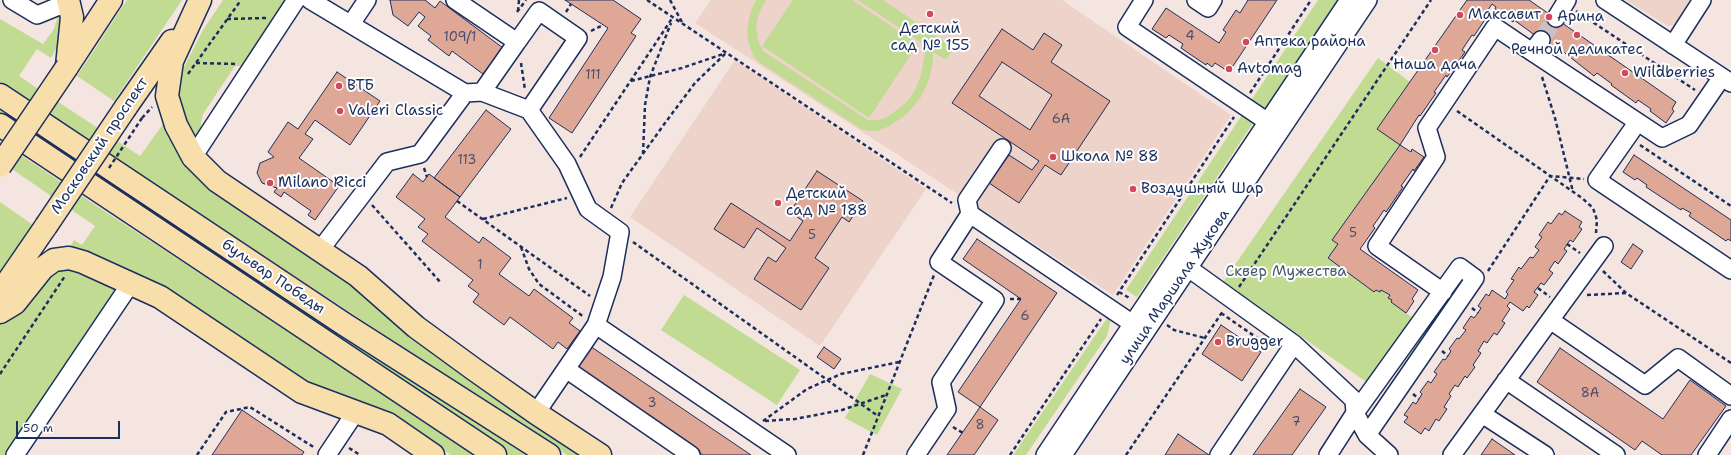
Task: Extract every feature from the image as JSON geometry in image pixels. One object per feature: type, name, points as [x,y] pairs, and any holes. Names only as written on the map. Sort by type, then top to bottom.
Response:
[{"type":"main road","points":[[0,166],[111,0]]},
{"type":"main road","points":[[200,0],[172,61],[167,96],[176,125],[193,157],[217,181],[358,276],[416,327],[536,413],[600,455]]},
{"type":"main road","name":"Московский проспект","points":[[0,293],[46,226],[134,113],[200,0]]},
{"type":"main road","points":[[67,67],[72,17],[68,1]]},
{"type":"main road","name":"бульвар Победы","points":[[0,95],[344,324],[549,455]]},
{"type":"main road","name":"бульвар Победы","points":[[1,126],[495,455]]},
{"type":"main road","points":[[0,312],[15,303],[43,268],[54,260],[69,258],[103,270],[160,297],[302,392],[388,424],[433,455]]},
{"type":"street","points":[[12,0],[37,15],[68,1]]},
{"type":"street","points":[[193,157],[296,0]]},
{"type":"street","points":[[310,0],[465,93],[482,92],[529,110],[567,164],[588,208],[620,232],[612,276],[596,325],[536,413]]},
{"type":"street","points":[[351,24],[367,0]]},
{"type":"street","points":[[455,0],[517,42]]},
{"type":"street","points":[[1144,0],[1127,27],[1268,122]]},
{"type":"street","points":[[1196,0],[1208,8],[1213,0]]},
{"type":"street","name":"улица Маршала Жукова","points":[[1063,455],[1182,264],[1268,122],[1349,0]]},
{"type":"street","name":"улица Маршала Жукова","points":[[1045,455],[1133,324],[1182,264],[1368,0]]},
{"type":"street","points":[[1443,292],[1377,246],[1436,157],[1427,128],[1495,27],[1537,46],[1637,123],[1662,138],[1688,126],[1707,98],[1726,80],[1605,0]]},
{"type":"street","points":[[1672,45],[1702,0]]},
{"type":"street","points":[[1556,18],[1566,2]]},
{"type":"street","points":[[482,92],[539,11],[578,38],[529,110]]},
{"type":"street","points":[[320,250],[387,162],[420,154],[465,93]]},
{"type":"street","points":[[1637,123],[1597,180],[1731,270]]},
{"type":"street","points":[[1002,148],[967,200],[970,214],[1133,324]]},
{"type":"street","points":[[916,455],[947,409],[942,382],[995,300],[939,262],[970,214]]},
{"type":"street","points":[[1452,455],[1592,262],[1600,240]]},
{"type":"street","points":[[1182,264],[1294,344],[1354,400],[1356,413],[1367,435],[1389,455]]},
{"type":"street","points":[[1328,455],[1356,413],[1460,268],[1475,278],[1367,435]]},
{"type":"street","points":[[15,455],[131,283]]},
{"type":"street","points":[[1550,320],[1645,385],[1678,358],[1731,396]]},
{"type":"street","points":[[596,325],[757,425],[787,455]]},
{"type":"street","points":[[1219,455],[1294,344]]},
{"type":"street","points":[[566,369],[691,455]]},
{"type":"street","points":[[1506,380],[1616,455]]},
{"type":"street","points":[[323,453],[355,413]]},
{"type":"street","points":[[1482,414],[1545,455]]},
{"type":"street","points":[[1707,455],[1731,419]]},
{"type":"path","points":[[134,113],[167,96],[180,86],[241,0]]},
{"type":"path","points":[[518,12],[519,0]]},
{"type":"path","points":[[647,0],[970,214]]},
{"type":"path","points":[[670,0],[684,25]]},
{"type":"path","points":[[1010,455],[1109,308],[1311,0]]},
{"type":"path","points":[[1126,455],[1431,0]]},
{"type":"path","points":[[1566,2],[1707,98]]},
{"type":"path","points":[[227,19],[284,17]]},
{"type":"path","points":[[643,155],[645,105],[650,77],[673,17]]},
{"type":"path","points":[[571,172],[673,17]]},
{"type":"path","points":[[517,42],[529,110]]},
{"type":"path","points":[[1537,46],[1573,192]]},
{"type":"path","points":[[631,81],[682,68],[726,53]]},
{"type":"path","points":[[605,221],[622,183],[695,83],[726,53]]},
{"type":"path","points":[[196,63],[253,64]]},
{"type":"path","points":[[1444,103],[1573,192],[1593,208],[1597,220],[1600,240]]},
{"type":"path","points":[[1627,137],[1731,206]]},
{"type":"path","points":[[1550,176],[1597,180]]},
{"type":"path","points":[[1475,278],[1487,271],[1550,176]]},
{"type":"path","points":[[363,194],[441,283]]},
{"type":"path","points":[[482,219],[581,195]]},
{"type":"path","points":[[457,201],[602,306]]},
{"type":"path","points":[[620,232],[878,416]]},
{"type":"path","points":[[521,247],[529,269],[539,284],[596,325]]},
{"type":"path","points":[[0,374],[68,272],[69,258]]},
{"type":"path","points":[[863,455],[939,262]]},
{"type":"path","points":[[1592,262],[1626,293],[1731,363]]},
{"type":"path","points":[[1568,296],[1626,293]]},
{"type":"path","points":[[757,425],[807,389],[841,374],[900,362]]},
{"type":"path","points":[[757,425],[842,410],[887,394]]},
{"type":"path","points":[[197,455],[226,412],[250,407],[323,453]]},
{"type":"shaded area","name":"Школа № 88","points":[[711,0],[1062,0],[1231,115],[1113,295],[695,23]]},
{"type":"shaded area","points":[[1625,0],[1694,0],[1678,25],[1668,26]]},
{"type":"shaded area","name":"Детский сад № 188","points":[[735,60],[926,189],[820,346],[630,217]]},
{"type":"green space","points":[[127,0],[182,0],[114,101],[77,76]]},
{"type":"green space","points":[[223,0],[291,0],[248,66],[235,66],[203,114],[201,123],[202,136],[193,140],[176,97],[179,77],[203,30]]},
{"type":"green space","points":[[756,0],[766,0],[758,16],[756,26],[758,40],[763,51],[868,120],[879,120],[887,117],[909,99],[916,88],[921,75],[925,53],[920,42],[858,0],[883,0],[954,48],[946,60],[933,52],[933,61],[929,80],[921,97],[908,113],[890,126],[877,131],[869,131],[861,129],[759,62],[754,57],[748,42],[747,30],[750,13]]},
{"type":"green space","points":[[793,0],[852,0],[918,44],[869,118],[762,46]]},
{"type":"green space","points":[[1318,0],[1339,0],[1265,112],[1250,102]]},
{"type":"green space","points":[[62,10],[60,42],[51,58],[37,49],[19,76],[140,156],[166,120],[169,137],[185,165],[215,190],[344,276],[589,455],[567,455],[0,82],[0,19],[43,44],[54,29],[59,11]]},
{"type":"green space","name":"Сквер Мужества","points":[[1378,58],[1410,82],[1400,145],[1332,240],[1338,244],[1328,258],[1374,292],[1376,290],[1380,292],[1381,290],[1390,295],[1388,298],[1392,300],[1391,302],[1413,318],[1368,383],[1223,282]]},
{"type":"green space","points":[[0,106],[525,455],[509,455],[0,117]]},
{"type":"green space","points":[[1244,112],[1255,120],[1137,297],[1126,290]]},
{"type":"green space","points":[[0,141],[477,455],[451,455],[392,416],[320,390],[248,344],[69,248],[74,240],[82,245],[95,226],[0,161]]},
{"type":"green space","points":[[0,202],[36,227],[0,281]]},
{"type":"green space","points":[[54,260],[131,283],[15,455],[0,455],[0,312]]},
{"type":"green space","points":[[684,295],[800,370],[777,405],[661,330]]},
{"type":"green space","points":[[1108,317],[1111,319],[1107,336],[1026,455],[1013,455]]},
{"type":"green space","points":[[870,374],[902,389],[877,435],[845,418]]},
{"type":"building","points":[[390,0],[425,0],[435,8],[440,1],[503,48],[483,74],[452,51],[449,56],[428,40],[431,36],[418,26],[425,17],[419,12],[408,26],[393,15]]},
{"type":"building","points":[[565,0],[613,0],[641,19],[631,33],[636,36],[572,133],[549,118],[608,28]]},
{"type":"building","points":[[1248,0],[1277,0],[1229,72],[1215,63],[1212,67],[1207,63],[1206,65],[1181,48],[1183,44],[1169,35],[1166,38],[1152,29],[1166,8],[1219,43],[1226,32],[1223,30],[1236,10],[1240,13]]},
{"type":"building","points":[[1467,0],[1529,0],[1676,102],[1672,109],[1674,111],[1666,123],[1650,111],[1651,109],[1638,100],[1636,103],[1597,73],[1594,76],[1556,46],[1554,49],[1514,20],[1513,22],[1495,9],[1496,7],[1492,4],[1484,16],[1486,18],[1462,50],[1465,52],[1434,92],[1436,93],[1420,116],[1419,115],[1400,145],[1377,129]]},
{"type":"building","points":[[1002,29],[1033,50],[1044,33],[1062,45],[1051,62],[1110,101],[1061,175],[1045,165],[1019,203],[989,183],[1009,155],[1032,170],[1039,161],[952,103]],"holes":[[[1002,62],[1052,95],[1030,130],[979,96]]]},
{"type":"building","points":[[337,72],[380,101],[350,145],[315,120],[305,134],[313,139],[299,158],[339,186],[315,220],[308,215],[311,211],[284,192],[281,197],[274,192],[277,188],[262,183],[257,173],[260,163],[274,157],[268,152],[288,122],[298,129]]},
{"type":"building","points":[[486,110],[511,129],[460,197],[434,178]]},
{"type":"building","points":[[1400,145],[1411,152],[1412,149],[1424,157],[1401,186],[1403,187],[1386,212],[1384,210],[1373,226],[1375,228],[1360,249],[1418,290],[1412,299],[1414,301],[1406,313],[1391,302],[1392,300],[1388,298],[1390,295],[1381,290],[1380,292],[1376,290],[1374,292],[1328,258],[1338,244],[1332,240]]},
{"type":"building","points":[[1634,155],[1731,220],[1731,241],[1728,239],[1726,241],[1689,216],[1691,213],[1682,208],[1681,210],[1646,187],[1647,185],[1637,178],[1635,180],[1623,172]]},
{"type":"building","points":[[817,171],[863,201],[849,222],[842,217],[815,258],[829,268],[801,310],[754,279],[768,257],[776,262],[786,248],[757,228],[744,248],[714,229],[731,203],[790,241],[803,221],[790,212]]},
{"type":"building","points":[[413,174],[423,182],[429,174],[460,197],[445,217],[479,243],[483,237],[511,258],[499,274],[529,296],[534,289],[573,318],[569,323],[580,331],[567,349],[558,342],[553,349],[510,317],[504,325],[473,302],[479,294],[468,286],[473,280],[422,241],[428,234],[418,227],[425,219],[396,197]]},
{"type":"building","points":[[1565,211],[1582,222],[1579,227],[1582,229],[1573,242],[1570,240],[1564,249],[1567,251],[1558,264],[1555,261],[1549,270],[1553,273],[1544,285],[1541,283],[1534,292],[1538,295],[1529,308],[1527,306],[1523,311],[1510,302],[1507,306],[1510,309],[1502,321],[1505,323],[1497,335],[1494,333],[1487,343],[1484,341],[1478,351],[1481,353],[1473,365],[1475,367],[1467,378],[1465,376],[1458,387],[1455,385],[1449,394],[1451,396],[1444,407],[1447,409],[1439,421],[1436,419],[1429,431],[1425,428],[1421,434],[1404,422],[1408,417],[1404,415],[1413,402],[1416,404],[1422,394],[1420,392],[1428,381],[1431,383],[1437,374],[1434,372],[1443,359],[1445,360],[1448,356],[1451,351],[1449,349],[1457,338],[1459,339],[1466,330],[1463,328],[1471,316],[1474,318],[1478,313],[1481,308],[1478,306],[1486,294],[1489,296],[1492,290],[1505,299],[1508,294],[1506,292],[1514,280],[1511,279],[1519,267],[1521,269],[1530,257],[1533,258],[1539,250],[1535,247],[1542,237],[1539,235],[1548,222],[1551,224],[1559,213],[1562,215]]},
{"type":"building","points":[[977,239],[1057,293],[980,407],[958,392],[1021,299],[963,259]]},
{"type":"building","points":[[1633,244],[1643,251],[1631,269],[1621,262]]},
{"type":"building","points":[[1221,325],[1261,352],[1242,381],[1202,354]]},
{"type":"building","points":[[590,346],[751,455],[703,455],[575,368]]},
{"type":"building","points":[[824,347],[841,359],[834,369],[817,357]]},
{"type":"building","points":[[1560,348],[1663,419],[1690,380],[1726,406],[1691,455],[1662,455],[1642,441],[1635,450],[1537,382]]},
{"type":"building","points":[[1300,389],[1326,407],[1292,455],[1253,455]]},
{"type":"building","points":[[980,407],[998,420],[974,455],[947,455]]},
{"type":"building","points":[[242,410],[304,452],[302,455],[212,455]]},
{"type":"building","points":[[1178,434],[1209,455],[1165,455]]},
{"type":"building","points":[[1492,439],[1515,455],[1481,455]]},
{"type":"tunnel","points":[[1541,40],[1556,18]]},
{"type":"place","name":"Детский сад № 155","points":[[930,14]]},
{"type":"place","name":"Максавит","points":[[1460,15]]},
{"type":"place","name":"Арина","points":[[1549,17]]},
{"type":"place","name":"Речной деликатес","points":[[1577,35]]},
{"type":"place","name":"Аптека района","points":[[1246,42]]},
{"type":"place","name":"Наша дача","points":[[1435,50]]},
{"type":"place","name":"Avtomag","points":[[1229,69]]},
{"type":"place","name":"Wildberries","points":[[1625,73]]},
{"type":"place","name":"ВТБ","points":[[339,86]]},
{"type":"place","name":"Valeri Classic","points":[[340,111]]},
{"type":"place","name":"Школа № 88","points":[[1053,157]]},
{"type":"place","name":"Milano Ricci","points":[[270,183]]},
{"type":"place","name":"Воздушный Шар","points":[[1133,189]]},
{"type":"place","name":"Детский сад № 188","points":[[778,203]]},
{"type":"place","name":"Brugger","points":[[1218,342]]}]
